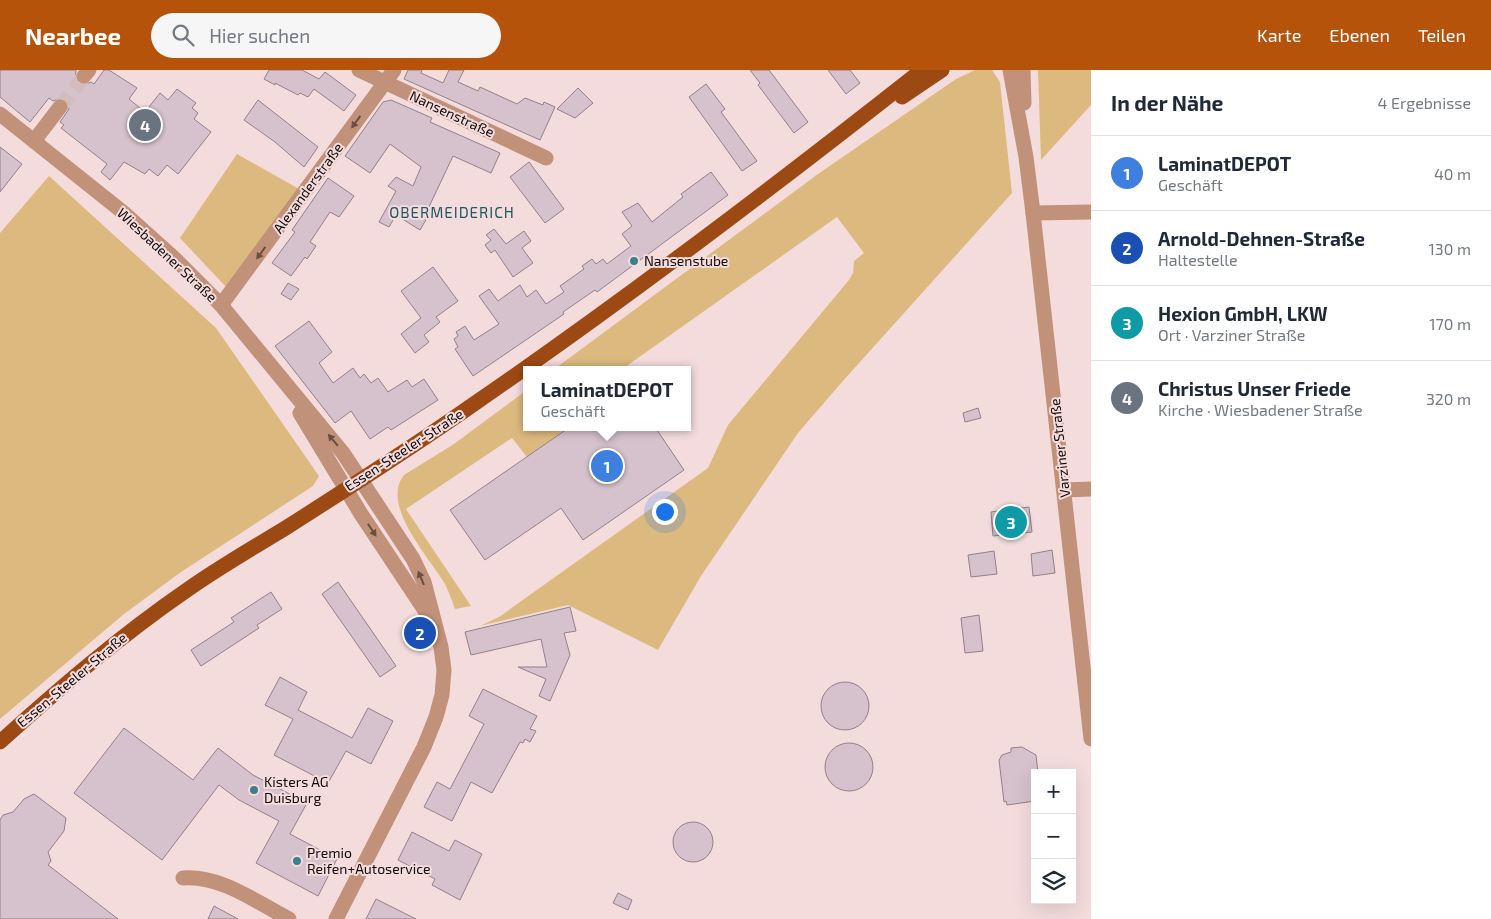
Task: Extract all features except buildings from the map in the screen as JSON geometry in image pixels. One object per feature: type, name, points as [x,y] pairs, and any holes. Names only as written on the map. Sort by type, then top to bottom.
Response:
[{"type":"main road","name":"Essen-Steeler-Straße","points":[[528,366],[810,158],[922,70]]},
{"type":"main road","name":"Essen-Steeler-Straße","points":[[810,158],[942,70]]},
{"type":"main road","name":"Essen-Steeler-Straße","points":[[0,742],[102,652],[146,619],[190,588],[361,480],[523,369]]},
{"type":"street","name":"Nansenstraße","points":[[359,70],[390,76],[546,158]]},
{"type":"street","name":"Varziner Straße","points":[[1010,70],[1026,157],[1033,213],[1091,739]]},
{"type":"street","name":"Varziner Straße","points":[[1023,70],[1026,157]]},
{"type":"street","name":"Alexanderstraße","points":[[221,306],[390,76]]},
{"type":"street","points":[[34,141],[60,107]]},
{"type":"street","name":"Wiesbadener Straße","points":[[0,114],[124,213],[221,306],[336,444],[413,559],[424,582],[441,647],[444,670],[442,695],[436,718],[424,747],[336,919]]},
{"type":"street","points":[[1033,213],[1091,212]]},
{"type":"street","name":"Wiesbadener Straße","points":[[285,384],[346,489],[435,624]]},
{"type":"street","points":[[1064,490],[1091,489]]},
{"type":"street","points":[[183,878],[200,877],[216,880],[290,919]]},
{"type":"shaded area","points":[[975,70],[992,70],[1000,82],[1012,193],[798,433],[701,576],[658,650],[568,605],[480,626],[499,617],[708,468],[728,425],[849,280],[853,273],[854,261],[864,253],[837,217],[627,366],[558,366],[818,174],[956,79]]},
{"type":"shaded area","points":[[1038,70],[1091,70],[1091,105],[1041,160]]},
{"type":"shaded area","points":[[237,154],[299,189],[226,287],[180,238]]},
{"type":"shaded area","points":[[49,176],[216,328],[319,476],[313,486],[181,572],[124,614],[0,719],[0,233]]},
{"type":"shaded area","points":[[523,393],[523,431],[564,431],[527,457],[512,438],[406,509],[471,606],[455,609],[445,584],[409,531],[398,501],[398,487],[404,475],[454,444]]},
{"type":"tunnel","points":[[60,107],[84,76]]},
{"type":"place","name":"Christus Unser Friede","points":[[145,125]]},
{"type":"place","name":"Nansenstube","points":[[634,261]]},
{"type":"place","name":"LaminatDEPOT","points":[[607,466]]},
{"type":"place","name":"Hexion GmbH, LKW","points":[[1011,522]]},
{"type":"place","name":"Arnold-Dehnen-Straße","points":[[420,633]]},
{"type":"place","name":"Kisters AG Duisburg","points":[[254,790]]},
{"type":"place","name":"Premio Reifen+Autoservice","points":[[297,861]]},
{"type":"district","name":"OBERMEIDERICH","points":[[452,213]]}]
